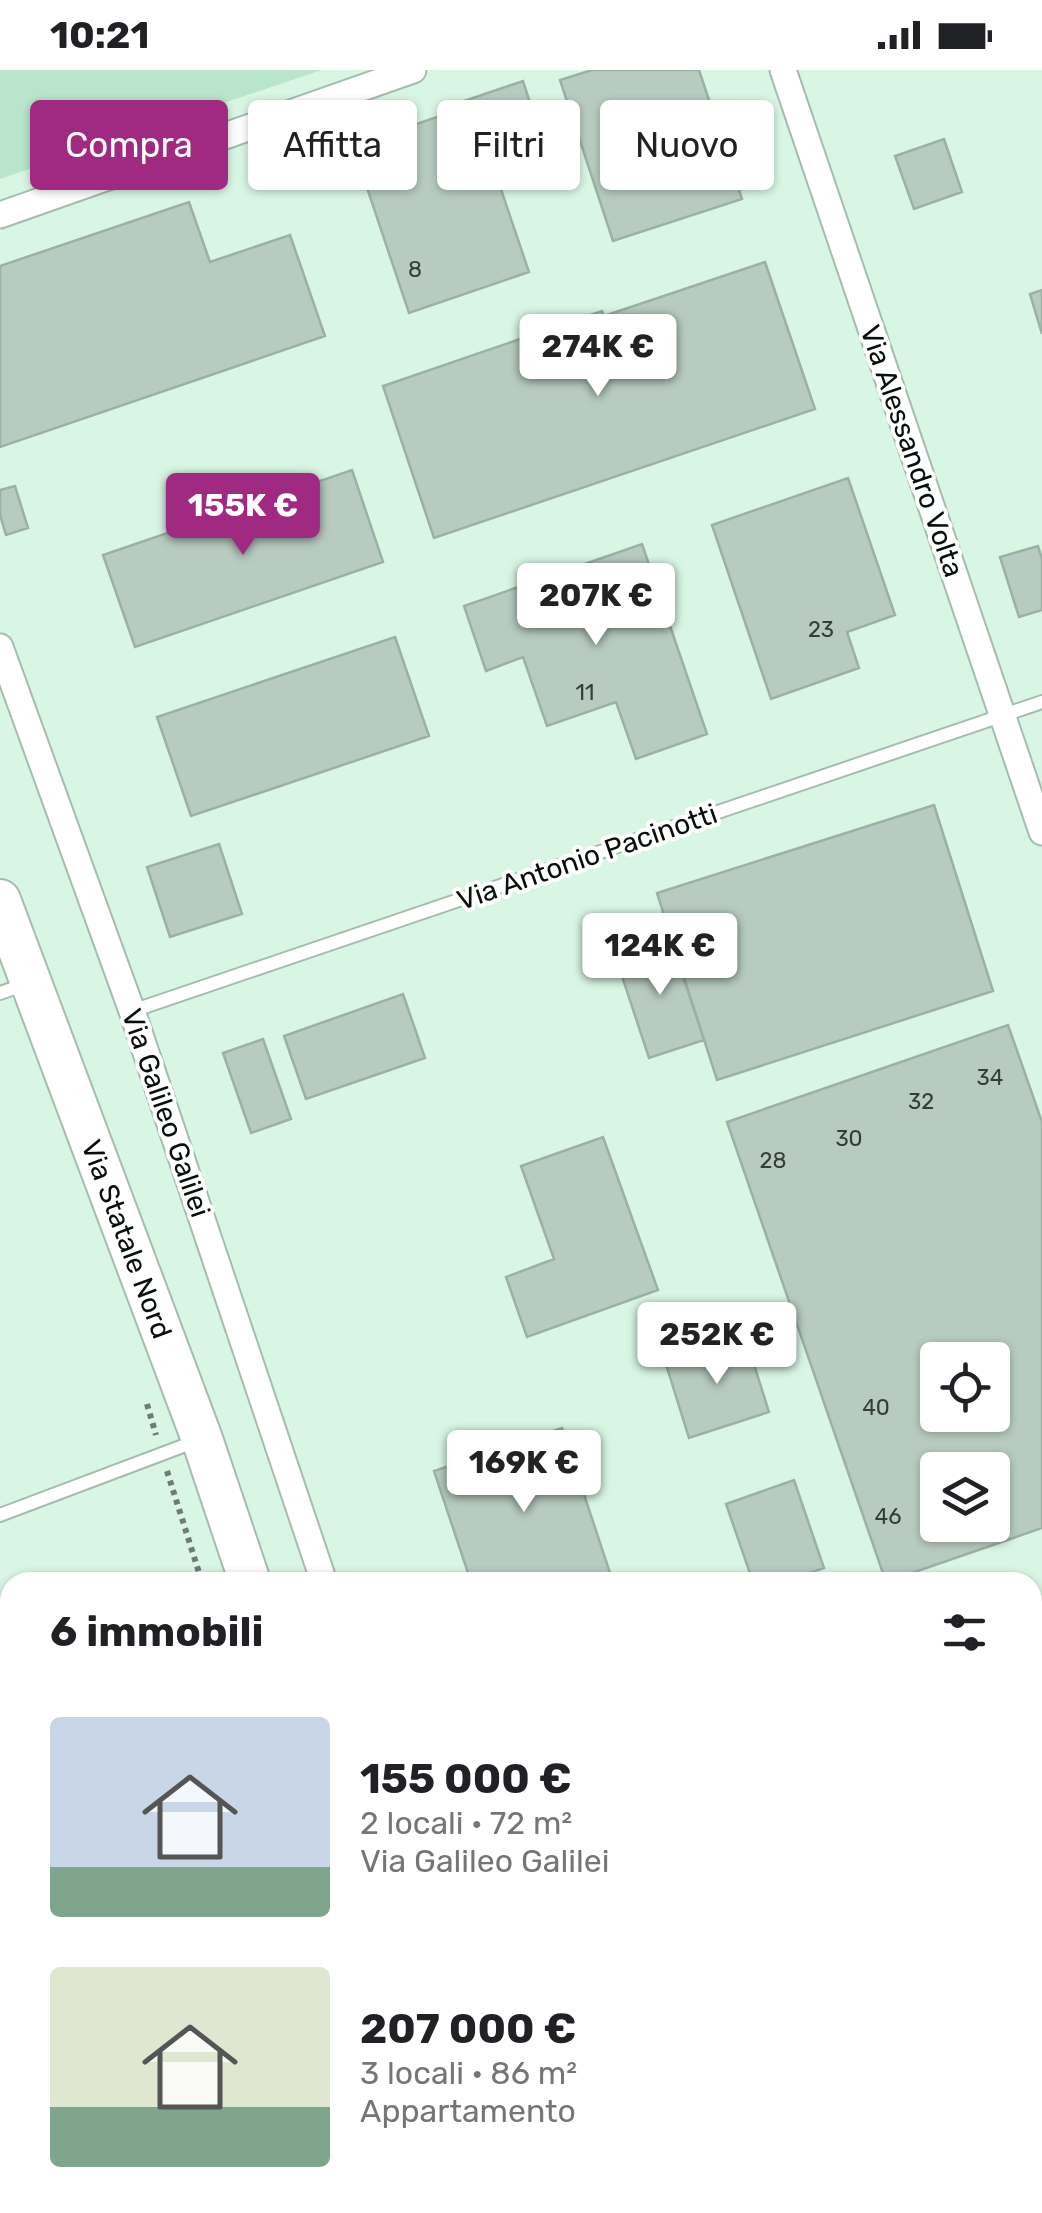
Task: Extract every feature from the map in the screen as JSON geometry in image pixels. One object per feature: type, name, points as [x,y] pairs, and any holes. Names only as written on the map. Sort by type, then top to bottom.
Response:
[{"type":"main road","name":"Via Statale Nord","points":[[0,900],[15,988],[202,1440],[247,1572]]},
{"type":"street","points":[[0,215],[413,70]]},
{"type":"street","name":"Via Alessandro Volta","points":[[783,70],[1042,832]]},
{"type":"street","name":"Via Galileo Galilei","points":[[0,646],[132,1011],[321,1572]]},
{"type":"lane","name":"Via Antonio Pacinotti","points":[[132,1011],[1042,702]]},
{"type":"lane","points":[[0,1515],[202,1440]]},
{"type":"shaded area","points":[[0,70],[322,70],[228,102],[30,100],[30,169],[0,179]]},
{"type":"shaded area","points":[[322,70],[1042,70],[1042,1572],[0,1572],[0,179],[30,169],[30,190],[228,190],[228,102]]},
{"type":"building","points":[[592,70],[699,70],[709,100],[600,100],[600,190],[739,190],[742,199],[613,241],[580,141],[580,100],[567,100],[560,80]]},
{"type":"building","points":[[523,81],[529,100],[467,100]]},
{"type":"building","points":[[437,117],[437,190],[501,190],[529,272],[409,313],[368,190],[417,190],[417,124]]},
{"type":"building","points":[[944,139],[962,192],[914,209],[895,156]]},
{"type":"building","points":[[189,202],[210,262],[290,235],[325,336],[0,447],[0,266]]},
{"type":"building","points":[[765,262],[815,409],[434,538],[383,386],[602,311],[604,316]]},
{"type":"building","points":[[1042,290],[1042,334],[1030,294]]},
{"type":"building","points":[[352,470],[383,562],[135,647],[103,555]]},
{"type":"building","points":[[848,478],[895,615],[847,632],[859,668],[771,699],[712,525]]},
{"type":"building","points":[[15,486],[28,528],[6,535],[0,515],[0,490]]},
{"type":"building","points":[[642,544],[707,734],[636,759],[616,702],[547,726],[523,657],[486,671],[464,606]]},
{"type":"building","points":[[1038,546],[1042,559],[1042,610],[1019,617],[1000,557]]},
{"type":"building","points":[[395,637],[429,736],[191,816],[157,717]]},
{"type":"building","points":[[934,805],[993,991],[717,1080],[657,893]]},
{"type":"building","points":[[219,844],[242,914],[170,937],[147,867]]},
{"type":"building","points":[[670,937],[704,1040],[649,1058],[615,955]]},
{"type":"building","points":[[403,994],[425,1058],[306,1099],[284,1036]]},
{"type":"building","points":[[1008,1025],[1042,1122],[1042,1528],[1010,1539],[1010,1452],[920,1452],[920,1542],[1002,1542],[915,1572],[883,1572],[727,1122]]},
{"type":"building","points":[[263,1039],[291,1119],[251,1133],[223,1053]]},
{"type":"building","points":[[603,1137],[658,1290],[527,1337],[506,1277],[554,1259],[521,1166]]},
{"type":"building","points":[[745,1336],[769,1412],[689,1438],[665,1361]]},
{"type":"building","points":[[562,1428],[610,1572],[468,1572],[434,1471]]},
{"type":"building","points":[[794,1480],[824,1568],[813,1572],[750,1572],[726,1504]]}]
